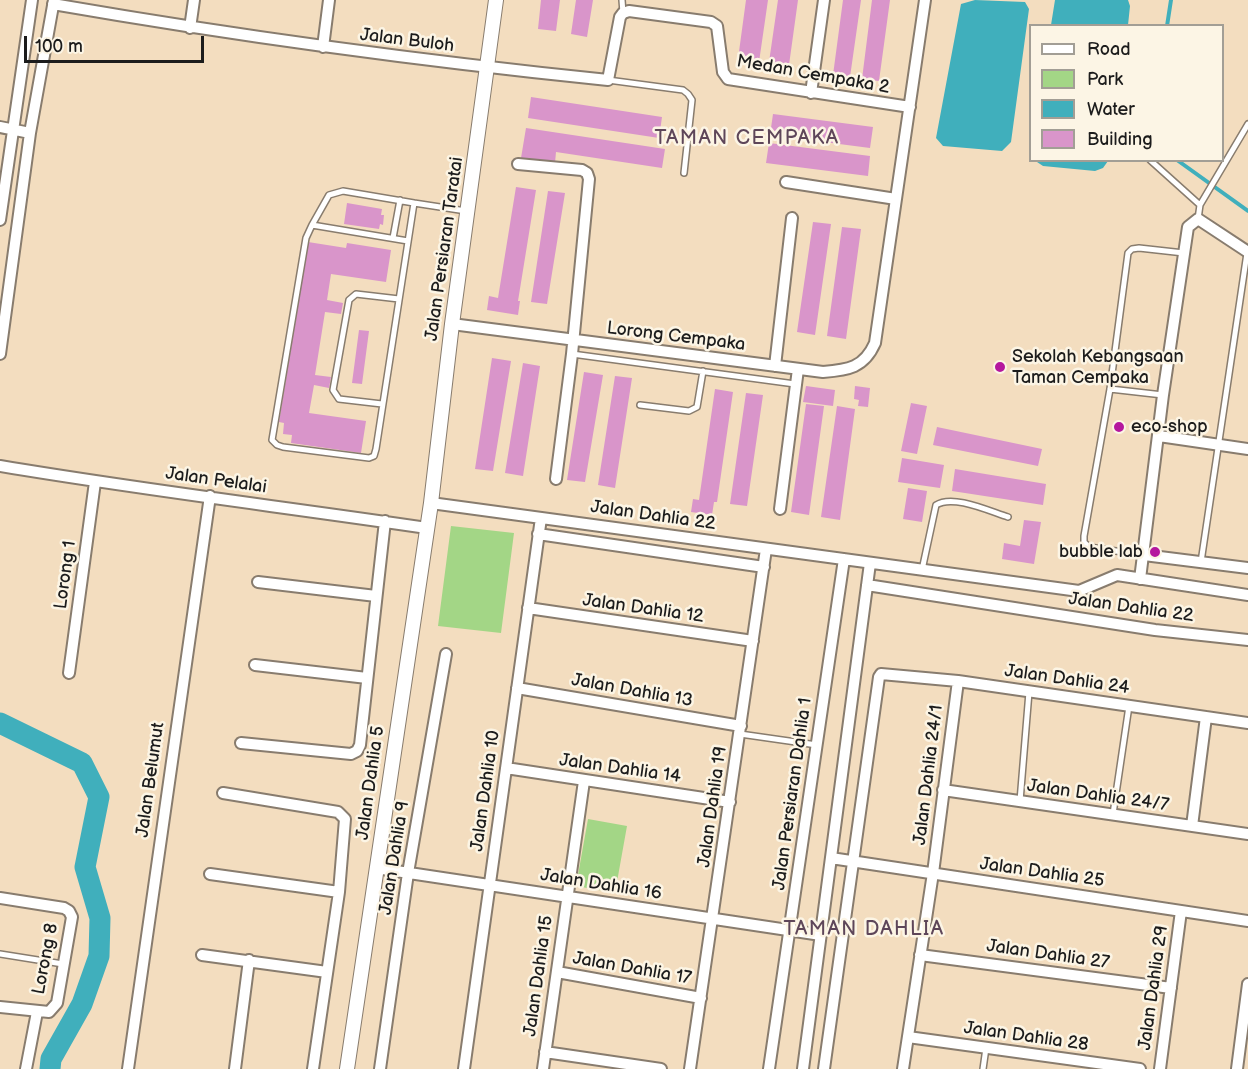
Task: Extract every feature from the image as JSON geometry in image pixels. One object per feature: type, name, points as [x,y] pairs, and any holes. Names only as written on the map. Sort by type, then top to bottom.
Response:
[{"type":"street","points":[[0,220],[32,0]]},
{"type":"street","points":[[190,28],[194,0]]},
{"type":"street","points":[[323,46],[329,0]]},
{"type":"street","name":"Jalan Persiaran Taratai","points":[[431,503],[452,324],[496,0]]},
{"type":"street","points":[[811,93],[824,0]]},
{"type":"street","name":"Lorong Cempaka","points":[[452,324],[823,372],[845,370],[860,363],[871,353],[875,343],[925,0]]},
{"type":"street","points":[[1,347],[30,133],[53,2]]},
{"type":"street","name":"Jalan Buloh","points":[[53,2],[190,28],[488,68]]},
{"type":"street","name":"Medan Cempaka 2","points":[[623,13],[629,11],[711,22],[717,26],[723,72],[728,78],[910,107]]},
{"type":"street","points":[[488,68],[608,80],[618,22],[623,13]]},
{"type":"street","points":[[0,128],[30,133]]},
{"type":"street","points":[[518,164],[582,170],[587,173],[589,179],[572,354],[555,479]]},
{"type":"street","points":[[786,182],[896,199]]},
{"type":"street","points":[[775,366],[792,218]]},
{"type":"street","points":[[1248,252],[1198,219],[1188,227],[1162,395],[1159,436],[1140,579],[1248,595]]},
{"type":"street","points":[[780,509],[798,369]]},
{"type":"street","points":[[1159,436],[1248,449]]},
{"type":"street","name":"Jalan Pelalai","points":[[0,466],[95,482],[210,496],[427,528]]},
{"type":"street","name":"Lorong 1","points":[[69,673],[95,482]]},
{"type":"street","name":"Jalan Belumut","points":[[128,1069],[210,496]]},
{"type":"street","name":"Jalan Dahlia 22","points":[[431,503],[1079,591],[1117,575],[1140,579]]},
{"type":"street","name":"Jalan Dahlia 5","points":[[348,1069],[431,503]]},
{"type":"street","name":"Jalan Dahlia 10","points":[[464,1069],[541,518]]},
{"type":"street","points":[[241,743],[351,754],[357,751],[360,745],[385,522]]},
{"type":"street","points":[[538,534],[764,567]]},
{"type":"street","name":"Jalan Dahlia 19","points":[[690,1069],[766,549]]},
{"type":"street","points":[[1144,555],[1248,568]]},
{"type":"street","name":"Jalan Persiaran Dahlia 1","points":[[769,1069],[844,559]]},
{"type":"street","points":[[803,1069],[870,563]]},
{"type":"street","points":[[258,582],[376,596]]},
{"type":"street","name":"Jalan Dahlia 22","points":[[867,585],[1155,630],[1248,640]]},
{"type":"street","name":"Jalan Dahlia 12","points":[[528,609],[753,641]]},
{"type":"street","name":"Jalan Dahlia 9","points":[[380,1069],[408,873],[446,654]]},
{"type":"street","points":[[255,665],[367,678]]},
{"type":"street","name":"Jalan Dahlia 24","points":[[853,862],[881,674],[958,681],[1248,723]]},
{"type":"street","name":"Jalan Dahlia 24/1","points":[[903,1069],[933,873],[958,681]]},
{"type":"street","name":"Jalan Dahlia 13","points":[[517,688],[740,730]]},
{"type":"street","points":[[1192,826],[1206,717]]},
{"type":"street","name":"Jalan Dahlia 14","points":[[506,768],[730,802]]},
{"type":"street","name":"Jalan Dahlia 15","points":[[543,1069],[584,781]]},
{"type":"street","name":"Jalan Dahlia 24/7","points":[[944,790],[1248,834]]},
{"type":"street","name":"Jalan Dahlia 5","points":[[223,794],[338,812],[345,819],[339,892],[313,1069]]},
{"type":"street","name":"Jalan Dahlia 25","points":[[831,858],[1248,921]]},
{"type":"street","points":[[824,1069],[853,862]]},
{"type":"street","name":"Jalan Dahlia 16","points":[[376,868],[821,935]]},
{"type":"street","points":[[210,874],[339,892]]},
{"type":"street","name":"Lorong 8","points":[[0,898],[64,908],[69,910],[72,917],[57,1003],[48,1012],[37,1012]]},
{"type":"street","name":"Jalan Dahlia 29","points":[[1160,1069],[1181,910]]},
{"type":"street","points":[[202,955],[327,972]]},
{"type":"street","name":"Jalan Dahlia 27","points":[[920,955],[1171,988]]},
{"type":"street","points":[[235,1069],[249,960]]},
{"type":"street","name":"Jalan Dahlia 17","points":[[557,972],[701,998]]},
{"type":"street","points":[[1237,1069],[1248,984]]},
{"type":"street","points":[[0,1007],[37,1012],[26,1069]]},
{"type":"street","name":"Jalan Dahlia 28","points":[[908,1037],[986,1048],[1062,1064],[1140,1069]]},
{"type":"street","points":[[545,1052],[661,1069]]},
{"type":"lane","points":[[622,0],[623,13]]},
{"type":"lane","points":[[608,80],[683,90],[688,94],[692,100],[684,173]]},
{"type":"lane","points":[[1198,219],[1200,205],[1248,124]]},
{"type":"lane","points":[[1152,162],[1200,205]]},
{"type":"lane","points":[[414,203],[374,456],[369,458],[277,445],[272,440],[306,238],[329,195],[343,191],[467,211]]},
{"type":"lane","points":[[393,238],[400,200]]},
{"type":"lane","points":[[312,225],[408,241]]},
{"type":"lane","points":[[1144,555],[1089,547],[1084,542],[1110,389],[1128,253],[1138,248],[1184,254]]},
{"type":"lane","points":[[1201,562],[1248,252]]},
{"type":"lane","points":[[382,404],[339,399],[335,395],[333,390],[341,339],[349,300],[352,296],[356,294],[399,299]]},
{"type":"lane","points":[[572,354],[795,384]]},
{"type":"lane","points":[[640,405],[689,411],[697,407],[703,371]]},
{"type":"lane","points":[[1110,389],[1162,395]]},
{"type":"lane","points":[[922,570],[936,505],[943,501],[953,500],[1008,517]]},
{"type":"lane","points":[[1020,801],[1029,692]]},
{"type":"lane","points":[[1113,814],[1129,706]]},
{"type":"lane","points":[[740,730],[817,745]]},
{"type":"lane","points":[[0,954],[63,964]]},
{"type":"lane","points":[[983,1069],[986,1048]]},
{"type":"green space","points":[[451,526],[514,533],[501,633],[438,626]]},
{"type":"green space","points":[[588,819],[627,826],[615,893],[576,886]]},
{"type":"water","points":[[975,0],[1025,2],[1029,9],[1011,142],[1002,151],[943,146],[936,138],[961,4]]},
{"type":"water","points":[[1055,0],[1128,0],[1130,6],[1128,24],[1051,24]]},
{"type":"water","points":[[1037,162],[1107,162],[1103,168],[1095,171],[1043,166]]},
{"type":"building","points":[[541,0],[560,0],[556,31],[538,29]]},
{"type":"building","points":[[576,0],[593,0],[587,37],[571,34]]},
{"type":"building","points":[[746,0],[768,0],[759,62],[738,59]]},
{"type":"building","points":[[778,0],[798,0],[789,65],[769,62]]},
{"type":"building","points":[[843,0],[861,0],[850,77],[833,75]]},
{"type":"building","points":[[872,0],[890,0],[879,81],[862,79]]},
{"type":"building","points":[[531,97],[662,117],[659,138],[528,118]]},
{"type":"building","points":[[773,114],[873,127],[870,148],[770,135]]},
{"type":"building","points":[[526,128],[665,149],[662,168],[556,152],[555,163],[521,158]]},
{"type":"building","points":[[769,143],[870,156],[868,176],[766,163]]},
{"type":"building","points":[[516,187],[536,190],[518,301],[520,301],[518,315],[487,310],[489,296],[498,298]]},
{"type":"building","points":[[548,191],[565,193],[547,304],[531,302]]},
{"type":"building","points":[[347,203],[382,209],[383,225],[380,224],[379,229],[344,224]]},
{"type":"building","points":[[813,222],[831,224],[815,335],[797,332]]},
{"type":"building","points":[[842,227],[861,229],[846,339],[827,336]]},
{"type":"building","points":[[308,242],[346,248],[347,243],[391,250],[386,282],[331,274],[327,300],[343,303],[341,314],[325,312],[315,375],[331,377],[329,388],[314,385],[309,413],[366,421],[361,453],[291,443],[292,435],[283,434],[284,423],[279,422]]},
{"type":"building","points":[[359,330],[369,331],[362,384],[352,383]]},
{"type":"building","points":[[492,358],[511,361],[493,471],[475,469]]},
{"type":"building","points":[[523,363],[540,366],[523,476],[505,473]]},
{"type":"building","points":[[584,372],[603,375],[585,482],[567,480]]},
{"type":"building","points":[[615,376],[632,378],[615,488],[598,485]]},
{"type":"building","points":[[806,386],[835,390],[833,406],[803,402]]},
{"type":"building","points":[[855,386],[870,388],[868,407],[858,406],[859,400],[854,399]]},
{"type":"building","points":[[715,389],[733,392],[717,502],[714,502],[712,515],[691,512],[693,499],[699,500]]},
{"type":"building","points":[[746,393],[763,395],[747,506],[730,504]]},
{"type":"building","points":[[911,403],[927,406],[917,454],[901,451]]},
{"type":"building","points":[[806,404],[824,406],[809,515],[791,512]]},
{"type":"building","points":[[837,406],[855,409],[840,520],[821,517]]},
{"type":"building","points":[[937,427],[1042,449],[1038,466],[933,445]]},
{"type":"building","points":[[902,458],[944,465],[940,488],[898,482]]},
{"type":"building","points":[[955,469],[1046,484],[1043,505],[952,491]]},
{"type":"building","points":[[908,488],[927,491],[922,522],[903,519]]},
{"type":"building","points":[[1024,520],[1041,522],[1034,564],[1002,559],[1004,543],[1020,546]]},
{"type":"waterway","points":[[1167,24],[1171,0]]},
{"type":"waterway","points":[[1180,162],[1248,211]]},
{"type":"waterway","points":[[0,723],[82,763],[99,797],[85,867],[100,918],[99,956],[82,1004],[51,1059],[50,1069]]},
{"type":"place","name":"Sekolah Kebangsaan Taman Cempaka","points":[[1000,367]]},
{"type":"place","name":"eco-shop","points":[[1119,427]]},
{"type":"place","name":"bubble lab","points":[[1155,552]]},
{"type":"district","name":"TAMAN CEMPAKA","points":[[747,139]]},
{"type":"district","name":"TAMAN DAHLIA","points":[[864,930]]}]
